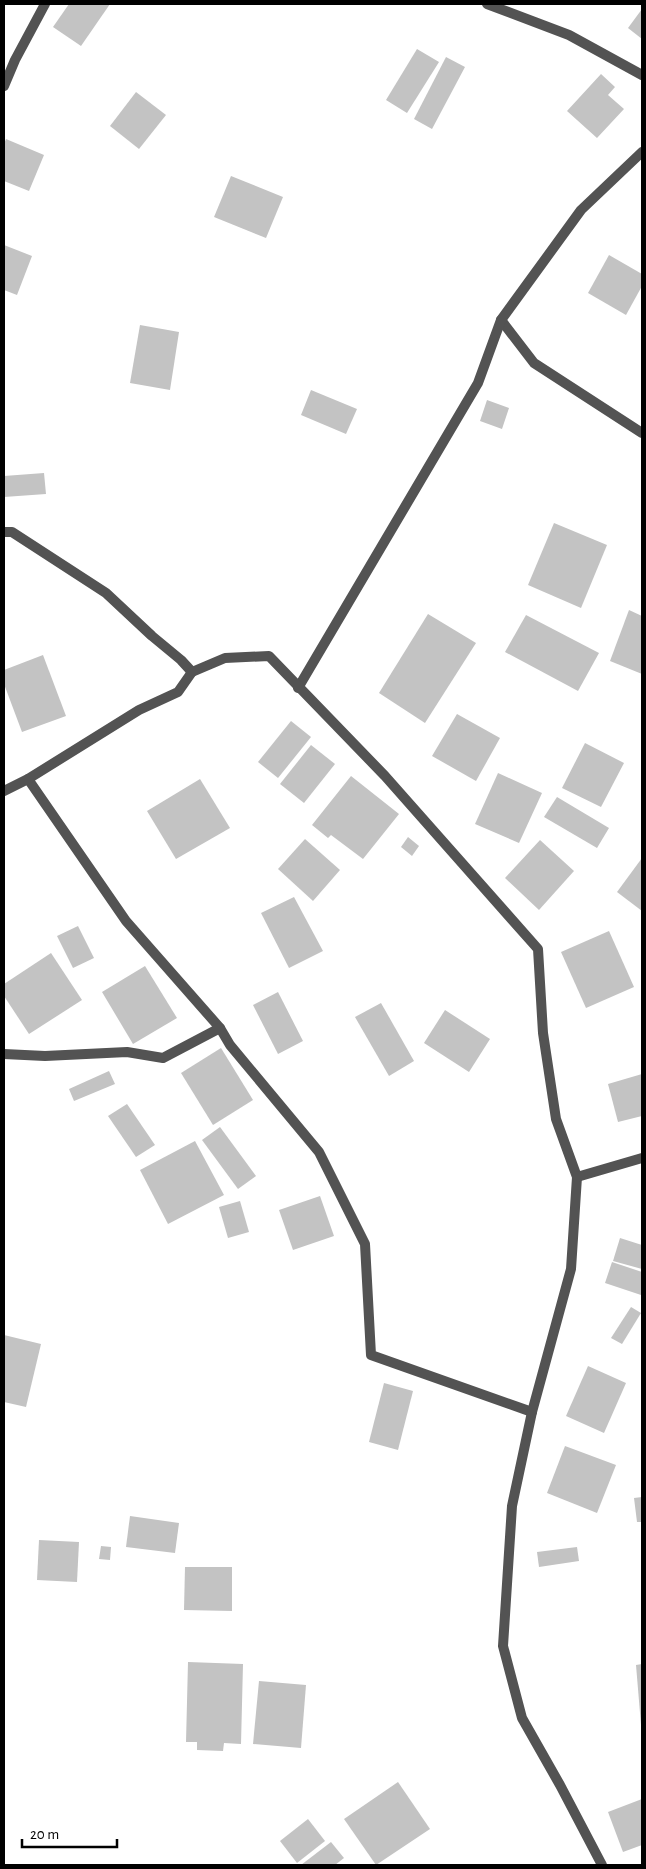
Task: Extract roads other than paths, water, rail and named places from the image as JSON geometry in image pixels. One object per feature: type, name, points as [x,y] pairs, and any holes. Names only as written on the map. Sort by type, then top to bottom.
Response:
[{"type":"street","points":[[4,86],[45,4]]},
{"type":"street","points":[[487,4],[570,35],[642,75]]},
{"type":"street","points":[[298,688],[478,383],[501,320],[581,210],[642,152]]},
{"type":"street","points":[[501,320],[534,363],[642,433]]},
{"type":"street","points":[[4,532],[12,532],[106,593],[192,672]]},
{"type":"street","points":[[4,791],[28,779],[139,710],[178,692],[192,672],[225,658],[269,656],[385,776],[538,949],[543,1033],[556,1119],[577,1177],[570,1269],[532,1412],[512,1506],[503,1646],[522,1718],[602,1865]]},
{"type":"street","points":[[28,779],[126,921],[220,1028],[230,1045],[318,1152],[365,1244],[371,1355],[532,1412]]},
{"type":"street","points":[[4,1054],[45,1056],[127,1052],[163,1058],[220,1028]]},
{"type":"street","points":[[577,1177],[642,1158]]}]
